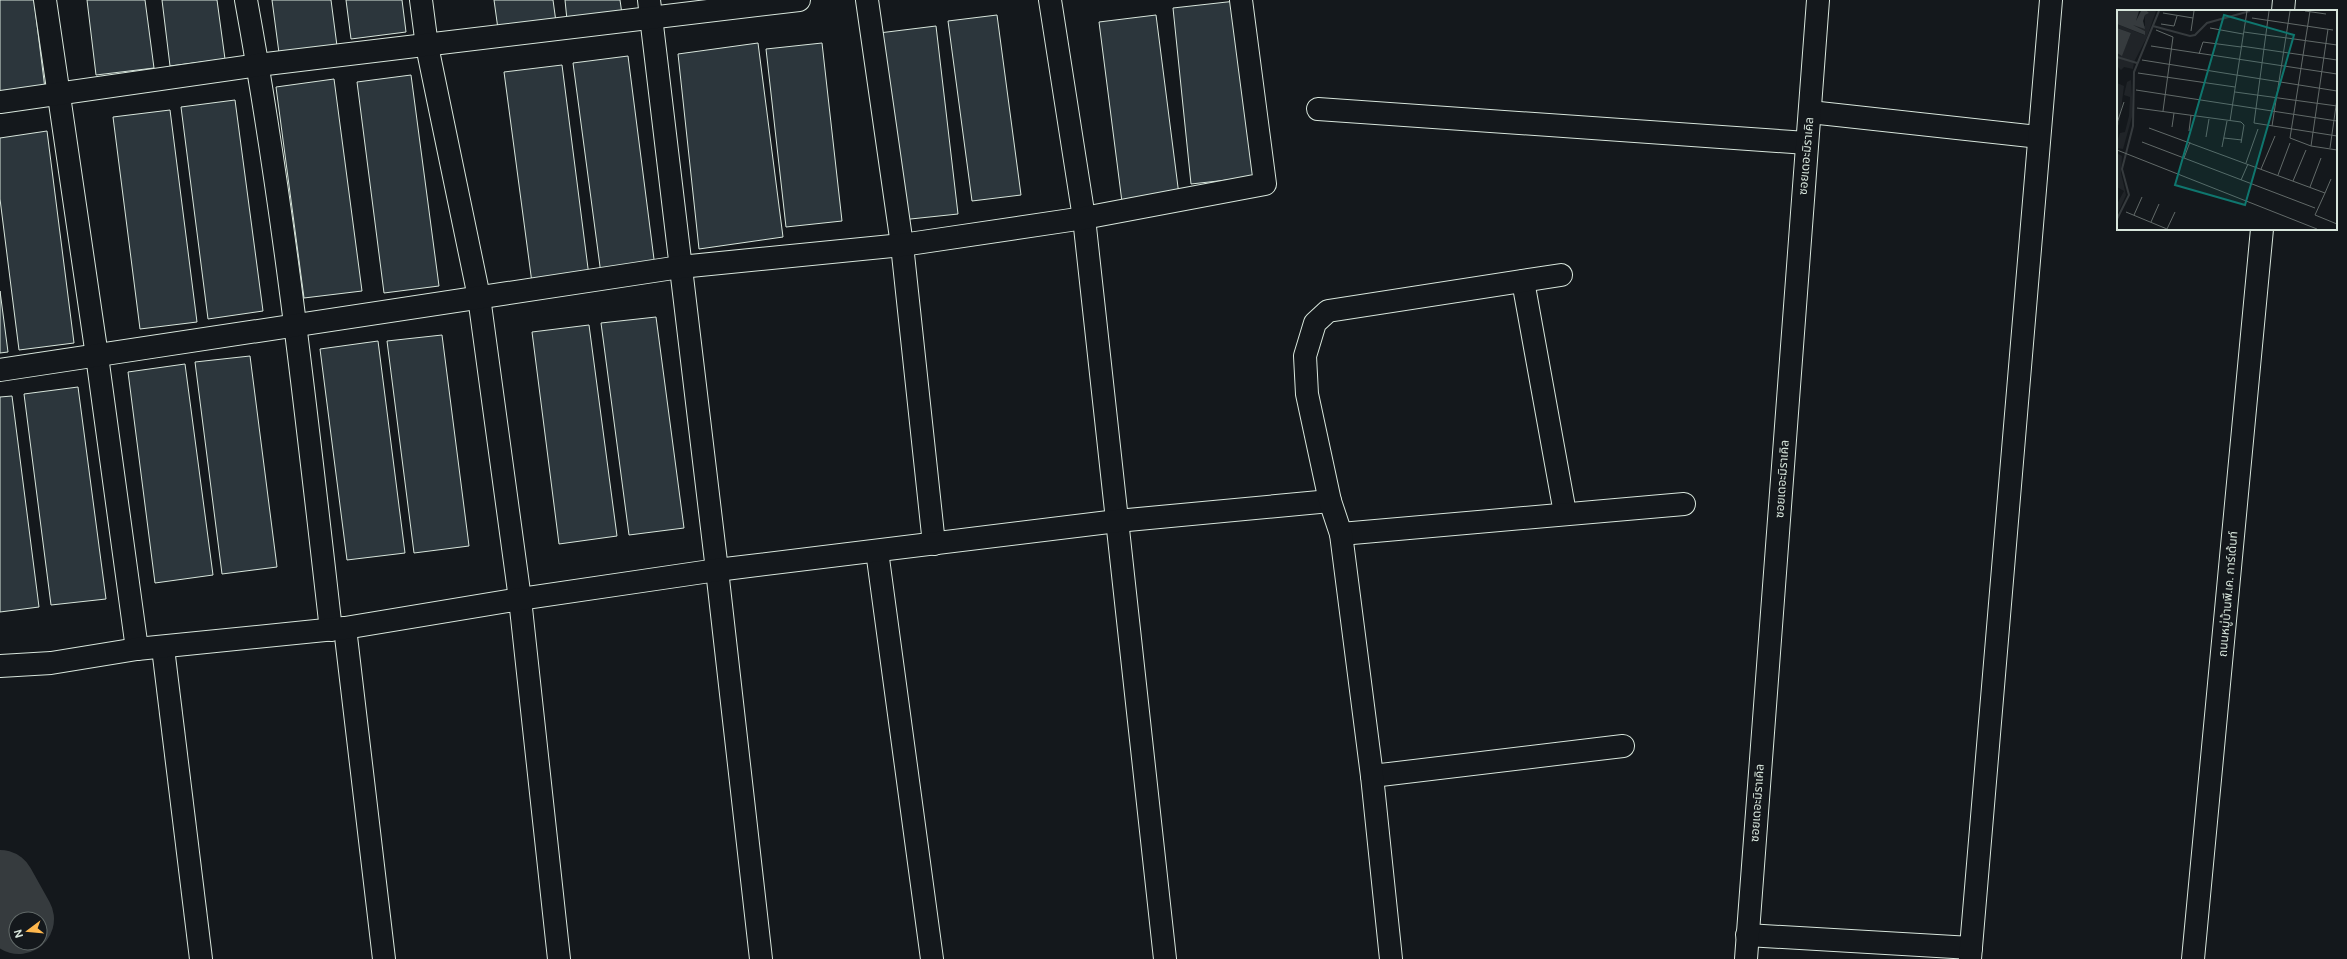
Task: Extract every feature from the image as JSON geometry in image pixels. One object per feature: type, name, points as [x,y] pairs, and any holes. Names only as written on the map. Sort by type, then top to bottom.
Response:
[{"type":"street","points":[[45,0],[97,356],[137,649]]},
{"type":"street","points":[[246,0],[258,65],[296,324],[384,959]]},
{"type":"street","points":[[420,0],[427,46],[478,297],[520,599],[559,959]]},
{"type":"street","points":[[0,102],[60,95],[258,65],[427,46],[650,9],[799,0]]},
{"type":"street","points":[[867,0],[902,245],[934,544]]},
{"type":"street","points":[[1050,0],[1084,218],[1165,959]]},
{"type":"street","points":[[0,370],[680,267],[902,245],[1084,218],[1265,184],[1241,0]]},
{"type":"street","name":"ซอยเดอะมิราเคิล","points":[[1746,959],[1818,0]]},
{"type":"street","points":[[1747,935],[1970,953],[2051,0]]},
{"type":"street","points":[[2283,10],[2284,0]]},
{"type":"street","points":[[650,9],[680,267],[718,570],[761,959]]},
{"type":"street","points":[[1318,109],[1807,143]]},
{"type":"street","points":[[1810,112],[2039,137]]},
{"type":"street","name":"ถนนหมู่บ้านพี.เค. การ์เด้นท์","points":[[2193,959],[2262,230]]},
{"type":"street","points":[[1391,959],[1372,776],[1341,534],[1330,501],[1307,394],[1305,356],[1315,323],[1328,311],[1561,275]]},
{"type":"street","points":[[1523,280],[1564,513]]},
{"type":"street","points":[[0,666],[51,663],[137,649],[163,648],[338,629],[520,599],[718,570],[1117,521],[1330,501]]},
{"type":"street","points":[[1341,534],[1564,513],[1684,504]]},
{"type":"street","points":[[877,551],[932,959]]},
{"type":"street","points":[[163,648],[201,959]]},
{"type":"street","points":[[1372,776],[1623,746]]},
{"type":"building","points":[[0,0],[34,0],[45,89],[0,94]]},
{"type":"building","points":[[87,0],[145,0],[154,68],[96,75]]},
{"type":"building","points":[[162,0],[217,0],[225,59],[170,66]]},
{"type":"building","points":[[272,0],[331,0],[337,46],[279,53]]},
{"type":"building","points":[[346,0],[402,0],[406,32],[351,39]]},
{"type":"building","points":[[494,0],[553,0],[556,22],[498,29]]},
{"type":"building","points":[[565,0],[620,0],[622,14],[567,20]]},
{"type":"building","points":[[1236,1],[1254,177],[1191,184],[1173,8]]},
{"type":"building","points":[[997,15],[1021,195],[972,201],[948,21]]},
{"type":"building","points":[[1156,15],[1179,195],[1122,202],[1099,22]]},
{"type":"building","points":[[936,26],[958,214],[901,220],[879,33]]},
{"type":"building","points":[[758,43],[783,237],[699,249],[678,54]]},
{"type":"building","points":[[822,43],[842,221],[786,227],[766,49]]},
{"type":"building","points":[[628,56],[655,267],[601,274],[573,63]]},
{"type":"building","points":[[562,65],[589,276],[532,283],[504,72]]},
{"type":"building","points":[[411,75],[439,286],[384,293],[357,82]]},
{"type":"building","points":[[334,79],[362,291],[304,298],[276,87]]},
{"type":"building","points":[[235,100],[263,311],[208,319],[181,107]]},
{"type":"building","points":[[170,110],[197,322],[140,329],[113,117]]},
{"type":"building","points":[[47,131],[74,343],[19,350],[0,199],[0,138]]},
{"type":"building","points":[[0,291],[8,352],[0,353]]},
{"type":"building","points":[[656,317],[684,528],[629,535],[601,323]]},
{"type":"building","points":[[589,325],[617,536],[559,544],[532,332]]},
{"type":"building","points":[[442,335],[469,546],[414,553],[387,341]]},
{"type":"building","points":[[378,341],[405,553],[347,560],[320,349]]},
{"type":"building","points":[[250,356],[277,567],[222,574],[195,362]]},
{"type":"building","points":[[185,364],[213,575],[155,583],[128,372]]},
{"type":"building","points":[[78,387],[106,599],[51,605],[24,394]]},
{"type":"building","points":[[12,396],[39,607],[0,612],[0,397]]},
{"type":"waterway","points":[[0,885],[15,911]]}]
